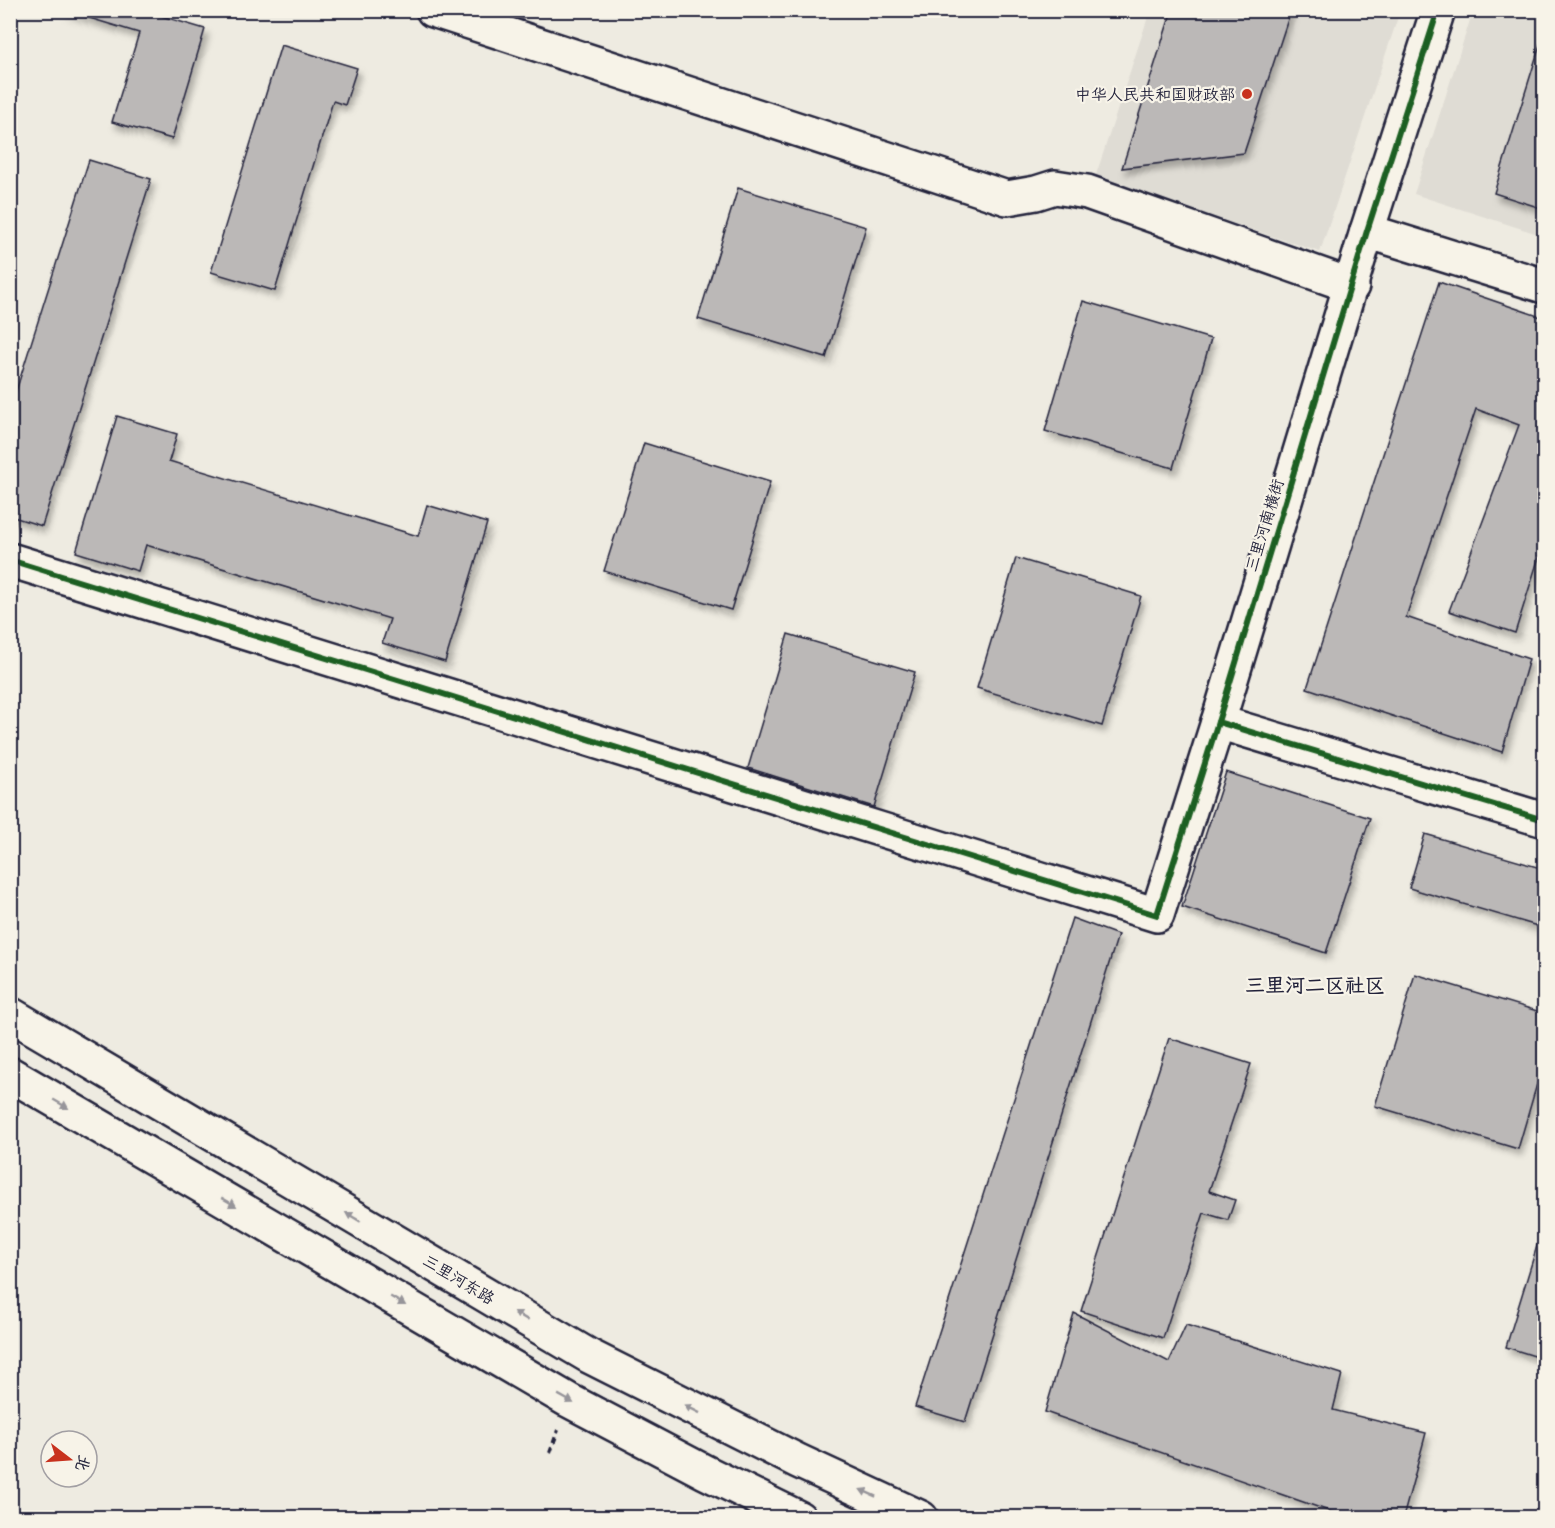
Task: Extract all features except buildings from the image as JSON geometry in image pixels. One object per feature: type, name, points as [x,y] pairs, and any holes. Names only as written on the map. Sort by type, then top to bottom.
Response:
[{"type":"street","points":[[433,10],[1007,198],[1036,194],[1055,187],[1087,192],[1352,286]]},
{"type":"street","name":"三里河南横街","points":[[10,560],[1157,915],[1352,286],[1367,231],[1438,10]]},
{"type":"street","points":[[1367,231],[1545,286]]},
{"type":"street","points":[[1218,722],[1545,820]]},
{"type":"street","name":"三里河东路","points":[[10,1014],[589,1356],[788,1457],[921,1518]]},
{"type":"street","points":[[10,1074],[568,1400],[799,1518]]},
{"type":"shaded area","name":"中华人民共和国财政部","points":[[1150,11],[1400,11],[1320,252],[1095,178]]},
{"type":"shaded area","points":[[1473,11],[1544,11],[1544,236],[1414,194]]},
{"type":"cycle path","points":[[1438,10],[1367,231],[1218,722],[1544,820]]},
{"type":"cycle path","points":[[10,560],[1157,915],[1218,722]]},
{"type":"place","name":"中华人民共和国财政部","points":[[1247,94]]},
{"type":"district","name":"三里河二区社区","points":[[1315,985]]}]
